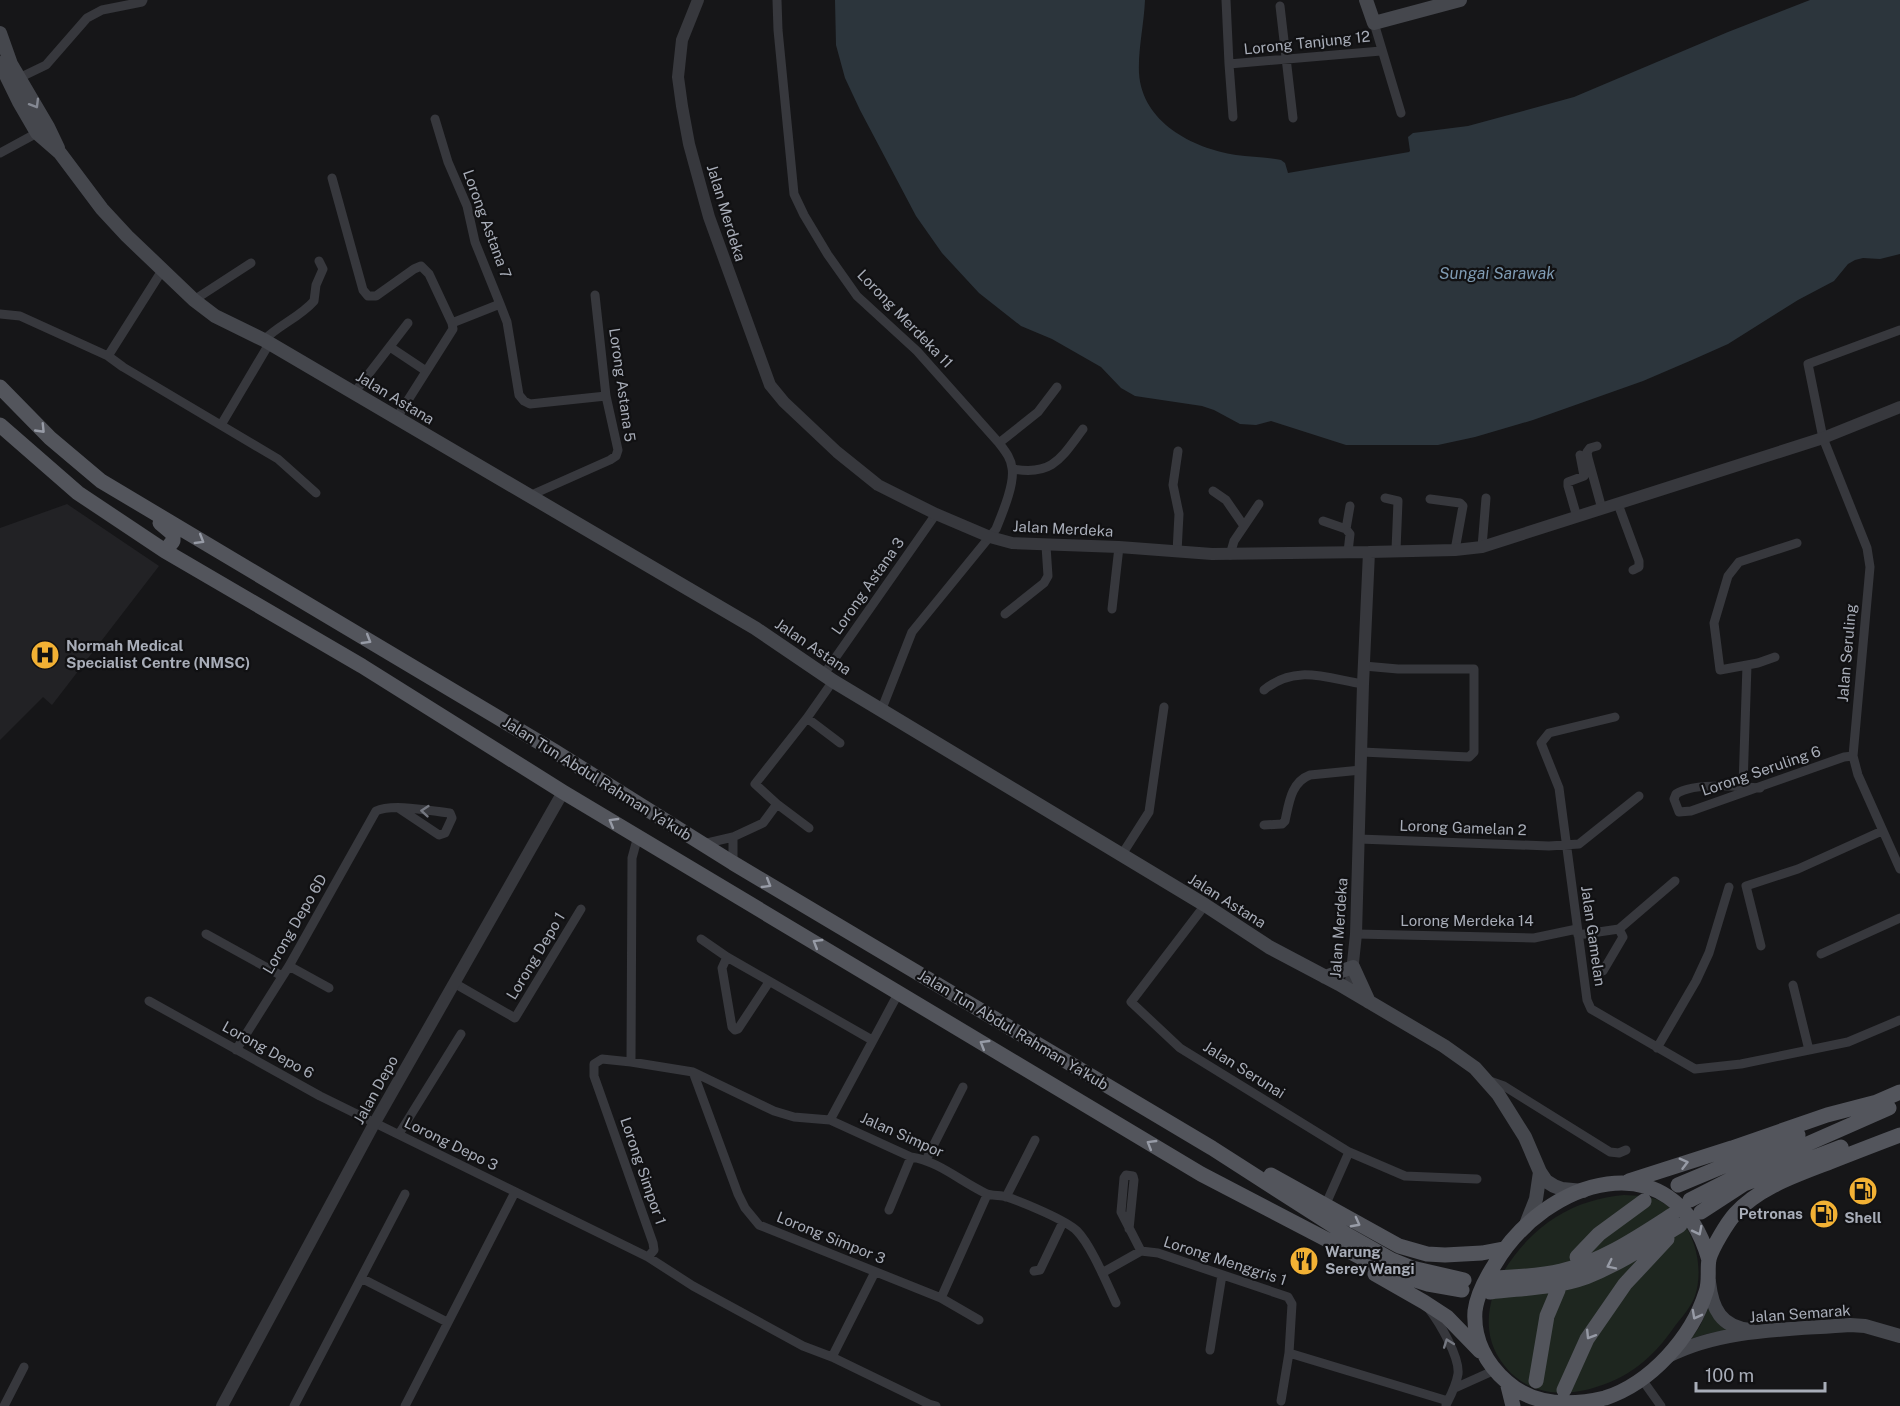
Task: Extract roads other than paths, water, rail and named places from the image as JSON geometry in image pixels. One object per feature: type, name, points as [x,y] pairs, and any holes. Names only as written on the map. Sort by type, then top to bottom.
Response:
[{"type":"main road","points":[[1366,0],[1374,23],[1460,0]]},
{"type":"main road","name":"Jalan Astana","points":[[0,33],[6,83],[37,132],[60,153],[102,209],[194,300],[215,316],[267,342],[755,628],[881,711],[1205,905],[1269,947],[1444,1046],[1475,1068],[1487,1080],[1518,1122],[1540,1172]]},
{"type":"main road","name":"Jalan Astana","points":[[3,64],[19,78],[48,127],[60,153]]},
{"type":"main road","name":"Jalan Tun Abdul Rahman Ya'kub","points":[[0,387],[50,438],[101,481],[554,751],[733,863],[1212,1148]]},
{"type":"main road","name":"Jalan Tun Abdul Rahman Ya'kub","points":[[0,425],[78,493],[165,551],[362,666],[563,792],[1201,1174]]},
{"type":"main road","points":[[101,481],[113,492],[174,534],[173,541],[165,551]]},
{"type":"main road","points":[[1325,977],[1353,967],[1369,1002]]},
{"type":"main road","points":[[1678,1185],[1900,1092]]},
{"type":"main road","points":[[1491,1364],[1477,1338],[1476,1303],[1484,1282],[1503,1249],[1525,1227],[1553,1205],[1583,1191],[1606,1184],[1628,1181],[1827,1115],[1877,1102]]},
{"type":"main road","points":[[1690,1200],[1755,1167],[1900,1103]]},
{"type":"main road","points":[[1701,1212],[1744,1184],[1900,1124]]},
{"type":"main road","points":[[1709,1260],[1736,1214],[1777,1183],[1900,1135]]},
{"type":"main road","points":[[1212,1148],[1233,1152],[1399,1246],[1427,1254],[1482,1253],[1503,1249]]},
{"type":"main road","points":[[1201,1174],[1387,1271],[1428,1284],[1463,1285],[1392,1260],[1346,1234],[1212,1148]]},
{"type":"main road","points":[[1540,1172],[1554,1186],[1583,1191]]},
{"type":"main road","points":[[1525,1227],[1536,1199],[1540,1172]]},
{"type":"main road","points":[[1201,1174],[1220,1193],[1424,1302],[1447,1317],[1507,1382],[1534,1399],[1555,1403],[1575,1403],[1605,1397],[1637,1382]]},
{"type":"main road","points":[[1628,1181],[1654,1187],[1677,1203],[1696,1226],[1704,1242],[1709,1260],[1709,1282],[1713,1303],[1729,1325],[1737,1329],[1764,1332]]},
{"type":"main road","points":[[1577,1257],[1599,1234],[1644,1201]]},
{"type":"main road","points":[[1493,1285],[1556,1285],[1586,1277],[1626,1258],[1676,1220],[1618,1293],[1587,1339],[1564,1390]]},
{"type":"main road","points":[[1608,1406],[1667,1356],[1692,1324],[1709,1282]]},
{"type":"main road","points":[[1536,1381],[1547,1316],[1558,1290]]},
{"type":"main road","name":"Jalan Semarak","points":[[1667,1356],[1696,1344],[1764,1332],[1850,1325],[1865,1326],[1900,1336]]},
{"type":"main road","points":[[1507,1382],[1513,1406]]},
{"type":"street","points":[[19,78],[46,65],[87,18],[102,10],[135,4],[143,0]]},
{"type":"street","name":"Jalan Merdeka","points":[[698,0],[682,40],[678,77],[689,144],[709,217],[770,385],[784,402],[837,452],[878,484],[936,514],[990,537],[1012,543],[1230,555],[1369,552],[1356,934],[1350,991]]},
{"type":"street","name":"Lorong Merdeka 11","points":[[777,0],[794,194],[804,215],[828,255],[857,296],[917,351],[999,443],[1009,456],[1013,470]]},
{"type":"street","name":"Lorong Tanjung 12","points":[[1226,0],[1229,64],[1381,51]]},
{"type":"street","points":[[1280,6],[1293,118]]},
{"type":"street","name":"Lorong Tanjung 12","points":[[1374,23],[1401,113]]},
{"type":"street","points":[[1229,64],[1233,117]]},
{"type":"street","name":"Lorong Astana 7","points":[[435,119],[448,162],[467,206],[475,242],[507,322],[519,395],[530,404],[606,396]]},
{"type":"street","points":[[0,153],[37,132]]},
{"type":"street","points":[[332,178],[363,290],[368,296],[376,296],[421,266],[429,274],[452,323],[453,329],[396,419]]},
{"type":"street","points":[[221,424],[274,330],[300,314],[314,301],[316,285],[323,269],[319,261]]},
{"type":"street","points":[[194,300],[251,263]]},
{"type":"street","points":[[108,356],[163,269]]},
{"type":"street","name":"Lorong Astana 5","points":[[529,496],[616,456],[618,450],[606,396],[595,295]]},
{"type":"street","points":[[452,323],[500,304]]},
{"type":"street","points":[[0,314],[20,316],[108,356],[221,424],[238,437],[278,459],[316,493]]},
{"type":"street","points":[[354,393],[408,322]]},
{"type":"street","name":"Jalan Seruling","points":[[1900,330],[1808,364],[1823,438],[1867,548],[1870,567],[1853,756],[1858,775],[1882,831],[1895,847],[1900,870]]},
{"type":"street","points":[[390,347],[426,371]]},
{"type":"street","points":[[999,443],[1038,412],[1057,387]]},
{"type":"street","points":[[1369,552],[1455,550],[1482,547],[1823,438],[1900,407]]},
{"type":"street","points":[[881,711],[912,632],[990,537],[1003,513],[1013,470],[1031,472],[1047,469],[1065,453],[1083,429]]},
{"type":"street","points":[[1597,446],[1590,448],[1587,452],[1602,509]]},
{"type":"street","points":[[1177,552],[1179,514],[1173,485],[1178,451]]},
{"type":"street","points":[[1577,517],[1568,482],[1584,476],[1580,455]]},
{"type":"street","points":[[1213,491],[1226,500],[1244,526]]},
{"type":"street","points":[[1385,498],[1398,501],[1396,550]]},
{"type":"street","points":[[1482,547],[1486,498]]},
{"type":"street","points":[[1430,499],[1460,503],[1463,506],[1455,550]]},
{"type":"street","points":[[1230,555],[1234,541],[1259,504]]},
{"type":"street","points":[[1618,504],[1639,561],[1640,567],[1633,570]]},
{"type":"street","points":[[1346,529],[1350,506]]},
{"type":"street","name":"Lorong Astana 3","points":[[777,804],[755,784],[807,718],[829,678],[936,514]]},
{"type":"street","points":[[1323,521],[1346,529],[1350,534],[1348,552]]},
{"type":"street","points":[[1775,657],[1758,663],[1720,670],[1714,623],[1728,576],[1739,562],[1797,543]]},
{"type":"street","points":[[1005,614],[1044,583],[1048,576],[1046,546]]},
{"type":"street","points":[[1112,609],[1119,548]]},
{"type":"street","points":[[1748,665],[1743,786],[1760,788]]},
{"type":"street","points":[[1362,752],[1470,757],[1474,752],[1474,669],[1398,669],[1364,666]]},
{"type":"street","points":[[1264,690],[1281,678],[1300,674],[1363,684]]},
{"type":"street","points":[[1121,856],[1149,812],[1164,707]]},
{"type":"street","name":"Jalan Gamelan","points":[[1615,717],[1549,733],[1541,743],[1559,788],[1587,1000],[1591,1009],[1695,1069],[1741,1064],[1848,1042],[1900,1020]]},
{"type":"street","points":[[807,718],[840,743]]},
{"type":"street","name":"Lorong Seruling 6","points":[[1743,786],[1690,788],[1680,791],[1674,798],[1679,812],[1691,811],[1853,756]]},
{"type":"street","points":[[1264,825],[1282,825],[1296,783],[1302,778],[1310,775],[1361,770]]},
{"type":"street","name":"Jalan Depo","points":[[222,1406],[374,1124],[563,792]]},
{"type":"street","points":[[1566,844],[1579,844],[1639,796]]},
{"type":"street","points":[[703,844],[733,837],[763,823],[777,804],[809,828]]},
{"type":"street","name":"Lorong Depo 6D","points":[[236,1050],[288,966],[376,811],[383,808],[400,809]]},
{"type":"street","points":[[400,809],[450,813],[452,818],[445,833],[439,835],[400,809]]},
{"type":"street","points":[[1761,946],[1746,886],[1797,870],[1882,831]]},
{"type":"street","points":[[631,1062],[632,858],[638,836]]},
{"type":"street","points":[[733,837],[733,863]]},
{"type":"street","name":"Lorong Gamelan 2","points":[[1359,839],[1566,844]]},
{"type":"street","points":[[1603,971],[1623,937],[1619,929],[1675,881]]},
{"type":"street","points":[[1658,1048],[1709,953],[1729,887]]},
{"type":"street","name":"Jalan Serunai","points":[[1205,905],[1131,1002],[1180,1048],[1349,1152],[1405,1176],[1477,1179]]},
{"type":"street","name":"Lorong Depo 1","points":[[454,983],[515,1018],[581,909]]},
{"type":"street","points":[[1821,954],[1900,918]]},
{"type":"street","name":"Lorong Merdeka 14","points":[[1356,934],[1534,938],[1619,929]]},
{"type":"street","points":[[206,934],[282,976]]},
{"type":"street","points":[[701,939],[769,982],[872,1040]]},
{"type":"street","points":[[727,957],[722,968],[732,1027],[735,1030],[738,1029],[769,982]]},
{"type":"street","points":[[288,966],[328,988]]},
{"type":"street","points":[[1793,985],[1809,1050]]},
{"type":"street","points":[[830,1120],[899,992]]},
{"type":"street","name":"Lorong Depo 6","points":[[149,1001],[374,1124]]},
{"type":"street","points":[[399,1134],[461,1034]]},
{"type":"street","name":"Jalan Simpor","points":[[602,1059],[693,1072],[774,1111],[794,1117],[830,1120],[911,1157],[926,1160],[987,1195],[1006,1197],[1063,1222],[1080,1234],[1116,1303]]},
{"type":"street","name":"Lorong Simpor 1","points":[[602,1059],[594,1064],[594,1076],[653,1243],[654,1250],[648,1257]]},
{"type":"street","name":"Lorong Simpor 3","points":[[693,1072],[738,1194],[752,1219],[759,1225],[940,1298],[979,1320]]},
{"type":"street","points":[[1487,1080],[1503,1086],[1610,1152],[1618,1153],[1626,1150]]},
{"type":"street","points":[[926,1160],[963,1087]]},
{"type":"street","name":"Lorong Depo 3","points":[[374,1124],[399,1134],[515,1192]]},
{"type":"street","points":[[1006,1197],[1035,1140]]},
{"type":"street","points":[[1325,1206],[1349,1152]]},
{"type":"street","points":[[889,1210],[911,1157]]},
{"type":"street","points":[[1129,1230],[1134,1180],[1133,1176],[1126,1175],[1121,1212],[1129,1230],[1141,1251]]},
{"type":"street","points":[[405,1406],[515,1192],[648,1257],[693,1286],[803,1346],[832,1357],[936,1406]]},
{"type":"street","points":[[294,1406],[405,1194]]},
{"type":"street","points":[[940,1298],[987,1195]]},
{"type":"street","points":[[1034,1271],[1040,1269],[1063,1222]]},
{"type":"street","name":"Lorong Menggris 1","points":[[1102,1273],[1141,1251],[1158,1253],[1288,1297],[1292,1304],[1289,1353],[1281,1401]]},
{"type":"street","points":[[832,1357],[875,1272]]},
{"type":"street","points":[[1210,1350],[1222,1275]]},
{"type":"street","points":[[361,1278],[447,1322]]},
{"type":"street","points":[[1289,1353],[1446,1404],[1455,1388],[1458,1371],[1441,1326],[1424,1302]]},
{"type":"street","points":[[1455,1388],[1491,1364]]},
{"type":"street","points":[[4,1406],[24,1367]]},
{"type":"street","points":[[1637,1382],[1661,1406]]},
{"type":"water","name":"Sungai Sarawak","points":[[835,0],[1145,0],[1139,73],[1142,90],[1149,106],[1159,119],[1172,130],[1203,146],[1236,155],[1281,160],[1285,163],[1288,173],[1409,152],[1408,137],[1413,133],[1468,126],[1574,97],[1810,0],[1900,0],[1900,254],[1880,259],[1855,260],[1848,264],[1834,281],[1798,300],[1728,344],[1692,360],[1643,381],[1533,420],[1475,437],[1438,445],[1346,445],[1271,421],[1256,425],[1240,424],[1202,406],[1135,396],[1121,388],[1101,367],[1052,339],[1021,326],[979,293],[942,253],[916,216],[860,110],[845,78],[836,45]]},
{"type":"place","name":"Normah Medical Specialist Centre (NMSC)","points":[[45,655]]},
{"type":"place","name":"Shell","points":[[1863,1191]]},
{"type":"place","name":"Petronas","points":[[1824,1214]]},
{"type":"place","name":"Warung Serey Wangi","points":[[1304,1261]]}]
